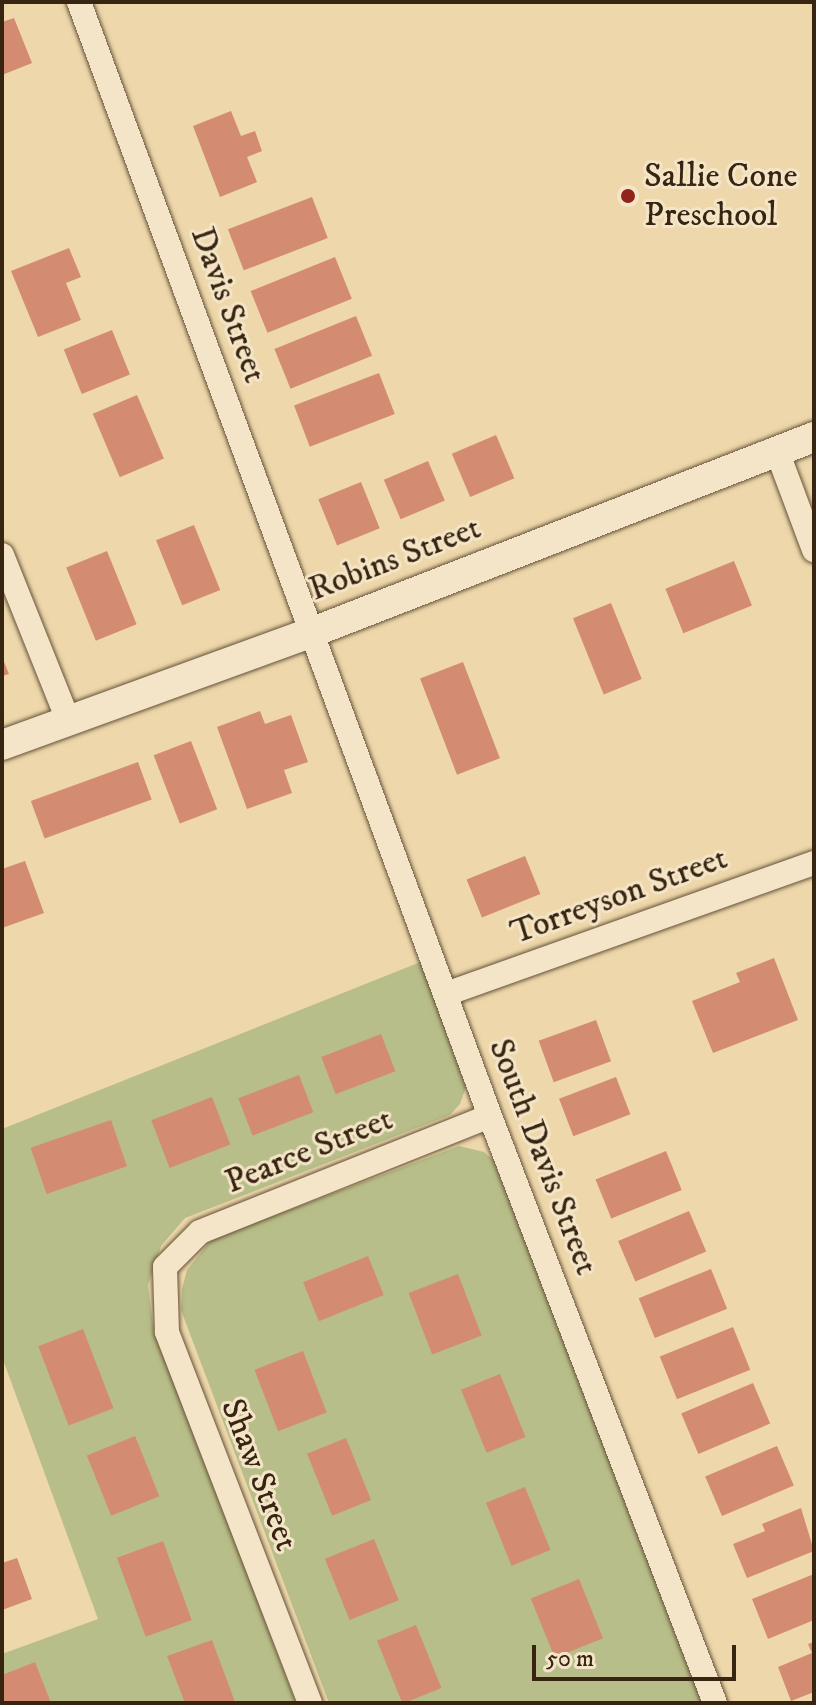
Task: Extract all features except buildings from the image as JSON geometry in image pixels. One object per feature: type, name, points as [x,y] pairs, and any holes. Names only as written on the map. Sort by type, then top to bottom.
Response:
[{"type":"street","name":"Davis Street","points":[[79,2],[313,632]]},
{"type":"street","name":"Robins Street","points":[[2,745],[313,632],[814,437]]},
{"type":"street","points":[[777,451],[814,550]]},
{"type":"street","points":[[2,555],[68,720]]},
{"type":"street","name":"South Davis Street","points":[[313,632],[490,1116],[715,1703]]},
{"type":"street","name":"Torreyson Street","points":[[446,994],[814,863]]},
{"type":"street","name":"Pearce Street","points":[[165,1267],[200,1232],[490,1116]]},
{"type":"street","name":"Shaw Street","points":[[165,1267],[167,1332],[310,1703]]},
{"type":"green space","points":[[423,961],[467,1084],[460,1104],[450,1115],[185,1218],[161,1246],[148,1285],[153,1325],[296,1703],[2,1703],[2,1654],[98,1619],[2,1357],[2,1129]]},
{"type":"green space","points":[[459,1146],[484,1152],[499,1165],[702,1703],[329,1703],[181,1310],[182,1289],[187,1270],[212,1239]]},
{"type":"place","name":"Sallie Cone Preschool","points":[[628,196]]}]
